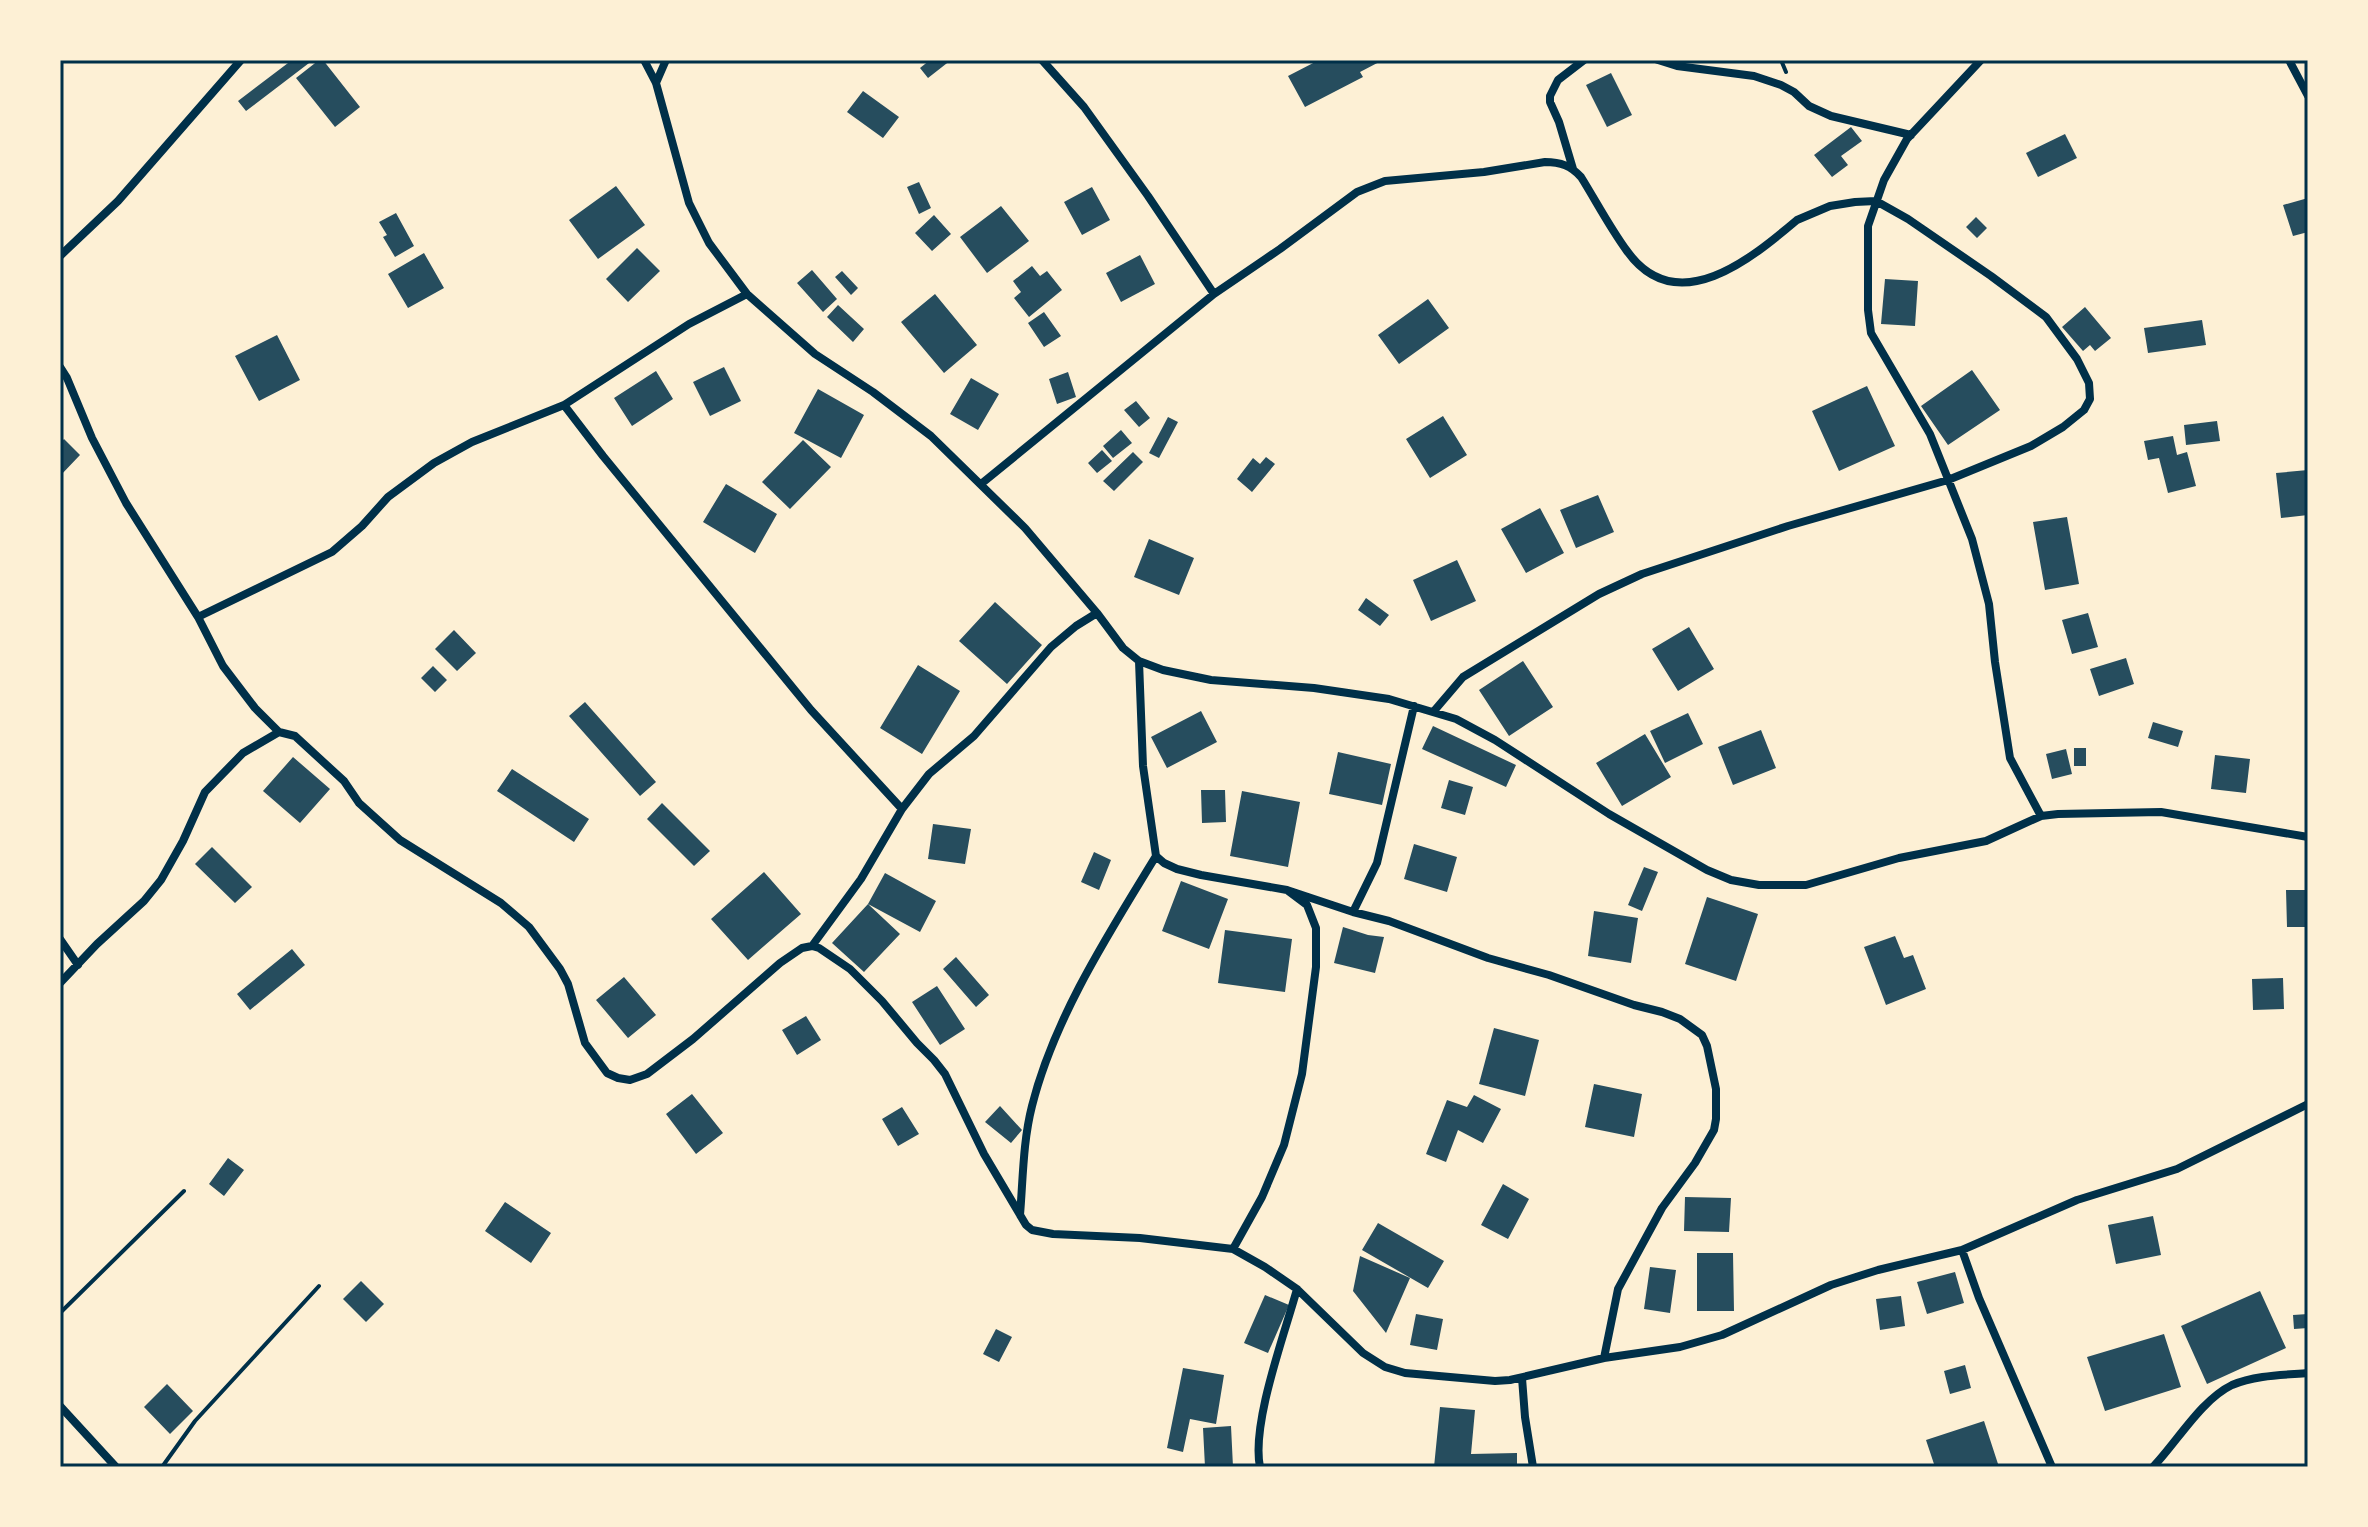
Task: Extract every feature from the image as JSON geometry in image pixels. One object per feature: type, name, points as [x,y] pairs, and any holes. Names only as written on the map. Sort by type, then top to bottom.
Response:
[{"type":"street","points":[[60,256],[118,201],[241,60]]},
{"type":"street","points":[[644,60],[656,83],[689,203],[709,243],[747,294],[815,354],[873,392],[931,436],[1025,528],[1123,648],[1139,661],[1163,670],[1211,680],[1314,688],[1389,699],[1434,711],[1495,740],[1609,814],[1707,870],[1731,880],[1759,885],[1806,885],[1835,878],[1899,858],[1986,841],[2041,816],[2161,812],[2308,837]]},
{"type":"street","points":[[656,83],[666,60]]},
{"type":"street","points":[[1042,60],[1084,107],[1214,294]]},
{"type":"street","points":[[1573,169],[1550,96],[1558,80],[1584,60]]},
{"type":"street","points":[[1658,60],[1677,66],[1754,76],[1781,85],[1809,106],[1831,116],[1911,135]]},
{"type":"street","points":[[1981,60],[1911,135],[1884,180],[1868,226],[1868,310],[1871,333],[1930,434],[1972,539],[1989,604],[2010,758],[2041,816]]},
{"type":"street","points":[[2289,60],[2308,96]]},
{"type":"street","points":[[981,484],[1214,294],[1357,192],[1385,181],[1484,172],[1545,162],[1555,162],[1573,169],[1638,264],[1660,278],[1676,281],[1703,281],[1728,271],[1809,214],[1830,206],[1876,201],[1908,219],[2046,317],[2077,359],[2089,383],[2090,399],[2084,410],[2063,427],[2031,446],[1948,480],[1788,526],[1642,574],[1599,594],[1473,670],[1448,692],[1434,711]]},
{"type":"street","points":[[198,617],[332,552],[362,526],[388,497],[434,463],[472,442],[564,405],[689,324],[747,294]]},
{"type":"street","points":[[60,367],[126,503],[198,617],[223,666],[255,708],[279,732],[295,736],[344,781],[359,803],[400,840],[488,894],[529,927],[564,976],[585,1043],[607,1073],[630,1080],[647,1074],[693,1039],[780,963],[802,948],[819,948],[850,969],[945,1074],[984,1154],[1026,1225],[1032,1230],[1233,1249],[1297,1289],[1363,1353],[1385,1367],[1405,1373],[1495,1381],[1702,1341],[1722,1335],[1831,1285],[1962,1250],[2077,1200],[2177,1169],[2308,1104]]},
{"type":"street","points":[[564,405],[811,710],[902,809]]},
{"type":"street","points":[[812,946],[861,879],[902,809],[929,774],[974,736],[1051,647],[1097,613]]},
{"type":"street","points":[[1020,1215],[1026,1138],[1040,1075],[1076,995],[1156,856],[1143,766],[1139,661]]},
{"type":"street","points":[[1353,912],[1377,863],[1414,706]]},
{"type":"street","points":[[60,983],[144,901],[161,880],[205,792],[243,753],[279,732]]},
{"type":"street","points":[[1156,856],[1177,869],[1287,890],[1389,921],[1488,958],[1662,1012],[1680,1019],[1702,1035],[1714,1074],[1714,1130],[1695,1163],[1662,1208],[1618,1289],[1604,1358]]},
{"type":"street","points":[[1233,1249],[1262,1197],[1284,1145],[1302,1074],[1316,967],[1316,928],[1307,905],[1287,890]]},
{"type":"street","points":[[60,939],[78,965]]},
{"type":"street","points":[[1962,1250],[1979,1298],[2052,1467]]},
{"type":"street","points":[[1260,1467],[1262,1417],[1297,1289]]},
{"type":"street","points":[[2153,1467],[2213,1398],[2232,1385],[2308,1373]]},
{"type":"street","points":[[1522,1378],[1533,1467]]},
{"type":"street","points":[[60,1406],[116,1467]]},
{"type":"path","points":[[60,1313],[184,1191]]},
{"type":"path","points":[[162,1467],[195,1421],[319,1286]]},
{"type":"building","points":[[292,60],[313,60],[246,111],[238,101]]},
{"type":"building","points":[[323,60],[360,107],[335,127],[296,78]]},
{"type":"building","points":[[930,60],[951,60],[928,78],[920,68]]},
{"type":"building","points":[[1319,60],[1383,60],[1360,72],[1363,77],[1305,107],[1288,76]]},
{"type":"building","points":[[1611,73],[1632,115],[1607,127],[1586,85]]},
{"type":"building","points":[[863,91],[899,117],[883,138],[847,112]]},
{"type":"building","points":[[1851,127],[1862,141],[1841,156],[1848,165],[1832,177],[1814,155]]},
{"type":"building","points":[[2065,134],[2077,158],[2038,177],[2026,153]]},
{"type":"building","points":[[919,182],[931,208],[919,214],[907,187]]},
{"type":"building","points":[[616,186],[645,225],[598,259],[569,220]]},
{"type":"building","points":[[1092,187],[1110,220],[1082,235],[1064,202]]},
{"type":"building","points":[[2308,198],[2308,232],[2293,236],[2283,205]]},
{"type":"building","points":[[1001,206],[1029,241],[987,273],[960,237]]},
{"type":"building","points":[[396,213],[414,246],[395,257],[383,237],[387,235],[379,222]]},
{"type":"building","points":[[934,215],[951,234],[932,251],[915,233]]},
{"type":"building","points":[[1976,217],[1987,228],[1977,238],[1966,227]]},
{"type":"building","points":[[637,248],[660,271],[628,302],[606,279]]},
{"type":"building","points":[[424,253],[444,288],[408,308],[388,274]]},
{"type":"building","points":[[1140,255],[1155,284],[1121,302],[1106,273]]},
{"type":"building","points":[[1032,266],[1040,276],[1047,271],[1062,290],[1029,317],[1014,298],[1021,292],[1013,281]]},
{"type":"building","points":[[812,270],[837,299],[823,312],[797,283]]},
{"type":"building","points":[[842,271],[858,288],[851,295],[835,277]]},
{"type":"building","points":[[1885,279],[1918,281],[1915,326],[1881,324]]},
{"type":"building","points":[[935,294],[977,345],[944,373],[901,322]]},
{"type":"building","points":[[1428,299],[1449,328],[1399,364],[1378,335]]},
{"type":"building","points":[[838,305],[864,329],[853,342],[827,317]]},
{"type":"building","points":[[2085,307],[2111,338],[2095,351],[2090,345],[2083,351],[2062,327]]},
{"type":"building","points":[[1044,312],[1061,336],[1044,347],[1028,323]]},
{"type":"building","points":[[2202,320],[2206,345],[2148,353],[2144,328]]},
{"type":"building","points":[[277,335],[300,380],[259,401],[235,356]]},
{"type":"building","points":[[724,367],[741,401],[710,416],[693,382]]},
{"type":"building","points":[[1972,370],[2000,410],[1948,445],[1921,406]]},
{"type":"building","points":[[656,371],[673,399],[632,426],[614,398]]},
{"type":"building","points":[[1068,372],[1076,397],[1057,404],[1049,379]]},
{"type":"building","points":[[971,378],[999,394],[978,430],[950,414]]},
{"type":"building","points":[[1867,386],[1895,446],[1839,471],[1812,411]]},
{"type":"building","points":[[818,389],[864,415],[841,458],[794,433]]},
{"type":"building","points":[[1136,401],[1150,418],[1139,427],[1124,410]]},
{"type":"building","points":[[1443,416],[1467,455],[1430,478],[1406,439]]},
{"type":"building","points":[[1168,417],[1178,422],[1159,458],[1149,453]]},
{"type":"building","points":[[2217,421],[2220,441],[2186,445],[2184,425]]},
{"type":"building","points":[[1121,430],[1132,443],[1113,458],[1103,446]]},
{"type":"building","points":[[2173,436],[2177,455],[2187,452],[2196,486],[2168,493],[2159,458],[2148,460],[2144,441]]},
{"type":"building","points":[[64,439],[80,455],[60,476],[60,444]]},
{"type":"building","points":[[803,440],[831,467],[790,509],[762,482]]},
{"type":"building","points":[[1102,450],[1112,461],[1097,473],[1088,463]]},
{"type":"building","points":[[1133,452],[1143,462],[1114,491],[1103,481]]},
{"type":"building","points":[[1266,457],[1275,464],[1252,492],[1237,479],[1253,458],[1260,464]]},
{"type":"building","points":[[2308,470],[2308,515],[2281,518],[2276,473]]},
{"type":"building","points":[[726,484],[777,514],[755,553],[703,522]]},
{"type":"building","points":[[1598,495],[1614,532],[1576,548],[1560,510]]},
{"type":"building","points":[[1540,508],[1564,553],[1526,573],[1501,529]]},
{"type":"building","points":[[2067,517],[2079,584],[2045,590],[2033,522]]},
{"type":"building","points":[[1149,539],[1194,558],[1179,595],[1134,577]]},
{"type":"building","points":[[1457,560],[1476,601],[1431,621],[1413,580]]},
{"type":"building","points":[[1366,598],[1389,615],[1380,626],[1358,610]]},
{"type":"building","points":[[995,602],[1042,645],[1007,684],[959,641]]},
{"type":"building","points":[[2088,613],[2098,647],[2072,654],[2062,620]]},
{"type":"building","points":[[1689,627],[1714,669],[1678,691],[1652,649]]},
{"type":"building","points":[[454,630],[476,653],[457,671],[435,649]]},
{"type":"building","points":[[2126,658],[2134,684],[2099,696],[2090,669]]},
{"type":"building","points":[[1523,661],[1553,707],[1509,736],[1479,690]]},
{"type":"building","points":[[918,665],[960,691],[922,754],[880,728]]},
{"type":"building","points":[[433,666],[447,680],[435,692],[421,678]]},
{"type":"building","points":[[585,702],[656,782],[640,796],[569,716]]},
{"type":"building","points":[[1201,711],[1217,742],[1167,768],[1151,737]]},
{"type":"building","points":[[1688,713],[1703,744],[1665,763],[1650,731]]},
{"type":"building","points":[[2153,722],[2183,731],[2178,747],[2148,738]]},
{"type":"building","points":[[1433,726],[1516,765],[1506,787],[1422,749]]},
{"type":"building","points":[[1761,730],[1776,768],[1733,785],[1718,747]]},
{"type":"building","points":[[1645,734],[1671,777],[1622,806],[1596,763]]},
{"type":"building","points":[[2074,748],[2086,748],[2086,766],[2074,766]]},
{"type":"building","points":[[2066,749],[2072,774],[2052,779],[2046,754]]},
{"type":"building","points":[[1338,752],[1391,764],[1382,805],[1329,794]]},
{"type":"building","points":[[2215,755],[2250,759],[2246,793],[2211,789]]},
{"type":"building","points":[[293,757],[330,789],[300,823],[263,791]]},
{"type":"building","points":[[512,769],[589,819],[574,842],[497,791]]},
{"type":"building","points":[[1449,780],[1473,787],[1465,815],[1441,808]]},
{"type":"building","points":[[1201,790],[1225,790],[1226,822],[1202,823]]},
{"type":"building","points":[[1242,791],[1300,802],[1288,867],[1230,856]]},
{"type":"building","points":[[662,803],[710,851],[694,866],[647,819]]},
{"type":"building","points":[[933,824],[971,829],[965,864],[928,859]]},
{"type":"building","points":[[1414,844],[1457,857],[1447,892],[1404,879]]},
{"type":"building","points":[[212,847],[252,887],[235,903],[195,864]]},
{"type":"building","points":[[1094,852],[1111,860],[1099,890],[1081,882]]},
{"type":"building","points":[[1644,867],[1658,872],[1642,911],[1628,905]]},
{"type":"building","points":[[764,872],[801,914],[748,960],[711,919]]},
{"type":"building","points":[[885,873],[936,901],[920,932],[868,904]]},
{"type":"building","points":[[1181,881],[1228,899],[1209,949],[1162,931]]},
{"type":"building","points":[[2286,890],[2308,890],[2308,927],[2287,927]]},
{"type":"building","points":[[1707,897],[1758,914],[1736,981],[1685,964]]},
{"type":"building","points":[[868,904],[900,934],[864,972],[832,943]]},
{"type":"building","points":[[1594,911],[1638,918],[1631,963],[1588,956]]},
{"type":"building","points":[[1343,927],[1384,937],[1375,973],[1334,963]]},
{"type":"building","points":[[1225,930],[1292,939],[1285,992],[1218,983]]},
{"type":"building","points":[[1895,936],[1904,958],[1913,955],[1926,989],[1886,1005],[1864,947]]},
{"type":"building","points":[[292,949],[305,965],[250,1010],[237,994]]},
{"type":"building","points":[[956,957],[989,995],[976,1007],[943,969]]},
{"type":"building","points":[[624,977],[656,1015],[628,1038],[596,1000]]},
{"type":"building","points":[[2283,978],[2284,1009],[2253,1010],[2252,979]]},
{"type":"building","points":[[937,986],[965,1029],[940,1045],[912,1002]]},
{"type":"building","points":[[806,1016],[821,1040],[797,1055],[782,1030]]},
{"type":"building","points":[[1494,1028],[1539,1040],[1525,1096],[1479,1084]]},
{"type":"building","points":[[1594,1084],[1642,1094],[1634,1137],[1585,1127]]},
{"type":"building","points":[[692,1094],[723,1133],[696,1154],[666,1114]]},
{"type":"building","points":[[1474,1095],[1501,1109],[1483,1143],[1458,1130],[1446,1162],[1426,1154],[1447,1100],[1467,1107]]},
{"type":"building","points":[[1000,1106],[1022,1130],[1011,1143],[985,1122]]},
{"type":"building","points":[[902,1107],[919,1134],[898,1146],[882,1119]]},
{"type":"building","points":[[228,1158],[244,1170],[224,1196],[209,1184]]},
{"type":"building","points":[[1503,1184],[1529,1199],[1508,1239],[1481,1225]]},
{"type":"building","points":[[1685,1197],[1731,1198],[1729,1232],[1684,1231]]},
{"type":"building","points":[[505,1202],[551,1233],[531,1263],[485,1231]]},
{"type":"building","points":[[2153,1216],[2161,1255],[2116,1264],[2108,1225]]},
{"type":"building","points":[[1378,1223],[1444,1261],[1428,1288],[1362,1250]]},
{"type":"building","points":[[1697,1253],[1733,1253],[1734,1311],[1697,1311]]},
{"type":"building","points":[[1360,1256],[1410,1278],[1386,1333],[1353,1291]]},
{"type":"building","points":[[1650,1267],[1676,1270],[1670,1313],[1644,1309]]},
{"type":"building","points":[[1955,1272],[1964,1303],[1927,1314],[1917,1282]]},
{"type":"building","points":[[361,1281],[384,1304],[366,1322],[343,1299]]},
{"type":"building","points":[[2260,1291],[2286,1348],[2207,1384],[2181,1326]]},
{"type":"building","points":[[1265,1295],[1289,1305],[1268,1353],[1244,1343]]},
{"type":"building","points":[[1901,1296],[1905,1326],[1880,1330],[1876,1299]]},
{"type":"building","points":[[1416,1314],[1443,1319],[1437,1350],[1410,1345]]},
{"type":"building","points":[[2308,1314],[2308,1328],[2294,1329],[2293,1315]]},
{"type":"building","points":[[996,1329],[1012,1337],[999,1362],[983,1354]]},
{"type":"building","points":[[2164,1334],[2181,1387],[2105,1411],[2087,1357]]},
{"type":"building","points":[[1965,1365],[1971,1388],[1950,1394],[1944,1371]]},
{"type":"building","points":[[1183,1368],[1224,1375],[1216,1424],[1190,1419],[1183,1452],[1167,1448]]},
{"type":"building","points":[[167,1384],[193,1411],[170,1434],[144,1407]]},
{"type":"building","points":[[1440,1407],[1475,1410],[1471,1454],[1517,1453],[1517,1467],[1434,1467]]},
{"type":"building","points":[[1984,1421],[1999,1467],[1935,1467],[1926,1440]]},
{"type":"building","points":[[1231,1426],[1233,1467],[1205,1467],[1203,1428]]}]
